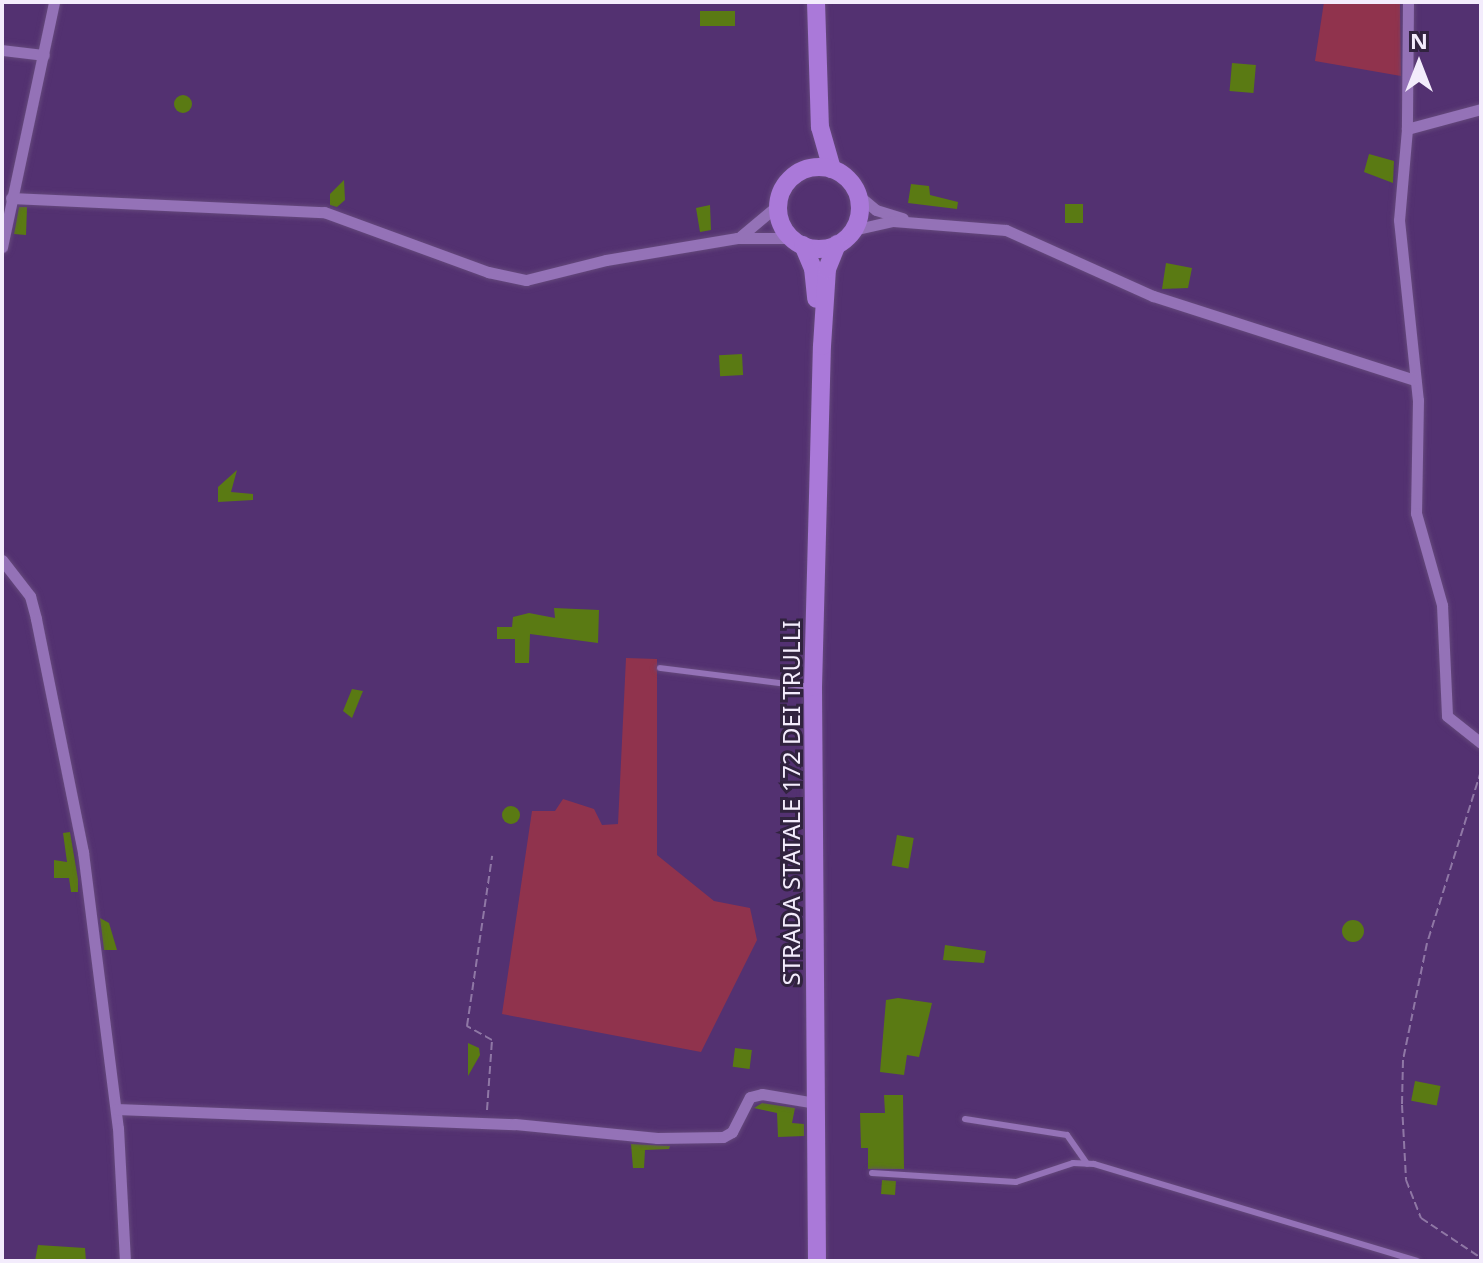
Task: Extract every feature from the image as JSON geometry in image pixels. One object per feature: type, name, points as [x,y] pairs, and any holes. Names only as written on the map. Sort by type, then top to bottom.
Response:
[{"type":"main road","points":[[816,2],[820,127],[832,169]]},
{"type":"main road","points":[[805,169],[820,127]]},
{"type":"main road","points":[[778,205],[789,180],[805,169],[832,169],[849,180],[858,195],[853,230],[837,244],[797,242]]},
{"type":"main road","name":"STRADA STATALE 172 DEI TRULLI","points":[[778,205],[813,268],[822,346]]},
{"type":"main road","name":"STRADA STATALE 172 DEI TRULLI","points":[[817,1261],[813,687],[822,346],[827,269],[837,244]]},
{"type":"street","points":[[2,247],[54,2]]},
{"type":"street","points":[[1408,2],[1407,129],[1399,220],[1415,380],[1416,513],[1442,605],[1447,716],[1464,734],[1481,743]]},
{"type":"street","points":[[2,50],[44,55]]},
{"type":"street","points":[[1407,129],[1481,109]]},
{"type":"street","points":[[858,195],[876,210],[915,221]]},
{"type":"street","points":[[11,198],[324,212],[518,280],[737,238],[797,242]]},
{"type":"street","points":[[737,238],[762,223],[778,205]]},
{"type":"street","points":[[853,230],[874,221],[915,221],[1006,230],[1153,296],[1415,380]]},
{"type":"street","points":[[2,560],[30,596],[83,852],[116,1109],[125,1261]]},
{"type":"street","points":[[116,1109],[486,1123],[657,1138],[723,1137],[732,1132],[750,1097],[762,1094],[816,1103]]},
{"type":"lane","points":[[660,668],[813,687]]},
{"type":"lane","points":[[965,1119],[1067,1135],[1087,1164]]},
{"type":"lane","points":[[872,1173],[1016,1182],[1073,1163],[1087,1164],[1417,1261]]},
{"type":"path","points":[[1481,771],[1427,943],[1403,1060],[1402,1105],[1406,1180],[1421,1218],[1481,1258]]},
{"type":"path","points":[[486,1123],[492,1040],[467,1026],[492,856]]},
{"type":"shaded area","points":[[1324,2],[1400,2],[1401,76],[1315,61]]},
{"type":"shaded area","points":[[626,658],[657,659],[657,855],[714,901],[750,908],[757,940],[701,1052],[502,1014],[532,811],[555,811],[563,799],[594,809],[602,825],[618,824]]},
{"type":"building","points":[[700,11],[735,11],[735,26],[700,26]]},
{"type":"building","points":[[1232,63],[1256,65],[1253,93],[1230,91]]},
{"type":"building","points":[[183,95],[192,104],[183,113],[174,104]]},
{"type":"building","points":[[1369,154],[1394,161],[1393,183],[1364,172]]},
{"type":"building","points":[[344,180],[345,200],[337,207],[330,205],[330,194]]},
{"type":"building","points":[[911,184],[929,186],[930,195],[958,202],[957,209],[908,203]]},
{"type":"building","points":[[1065,204],[1083,204],[1083,223],[1065,223]]},
{"type":"building","points":[[710,205],[711,230],[700,232],[696,208]]},
{"type":"building","points":[[19,207],[27,207],[26,235],[14,234]]},
{"type":"building","points":[[1166,263],[1192,268],[1188,288],[1162,289]]},
{"type":"building","points":[[742,354],[743,375],[720,376],[719,355]]},
{"type":"building","points":[[237,470],[231,492],[253,494],[253,500],[218,502],[218,487]]},
{"type":"building","points":[[554,608],[599,610],[598,643],[530,634],[529,663],[515,663],[515,639],[497,639],[497,627],[512,627],[513,617],[529,613],[555,618]]},
{"type":"building","points":[[352,689],[363,691],[352,718],[343,711]]},
{"type":"building","points":[[511,806],[520,815],[511,824],[502,815]]},
{"type":"building","points":[[70,832],[78,892],[71,892],[69,878],[54,878],[54,860],[67,862],[63,833]]},
{"type":"building","points":[[897,835],[914,838],[908,868],[892,866]]},
{"type":"building","points":[[100,918],[109,923],[117,950],[104,950]]},
{"type":"building","points":[[1349,920],[1357,920],[1364,931],[1357,942],[1349,942],[1342,935],[1342,927]]},
{"type":"building","points":[[945,945],[986,951],[984,963],[943,960]]},
{"type":"building","points":[[898,998],[932,1003],[919,1057],[907,1055],[904,1075],[880,1072],[886,1000]]},
{"type":"building","points":[[468,1043],[479,1048],[480,1055],[468,1076]]},
{"type":"building","points":[[735,1048],[752,1050],[750,1069],[733,1067]]},
{"type":"building","points":[[1415,1081],[1441,1086],[1437,1106],[1411,1101]]},
{"type":"building","points":[[884,1095],[903,1095],[904,1169],[868,1169],[868,1148],[861,1148],[860,1113],[885,1113]]},
{"type":"building","points":[[762,1103],[795,1108],[792,1123],[804,1124],[804,1136],[778,1137],[777,1113],[754,1108]]},
{"type":"building","points":[[631,1144],[670,1146],[669,1149],[645,1150],[644,1168],[633,1168]]},
{"type":"building","points":[[882,1180],[896,1181],[895,1195],[881,1194]]},
{"type":"building","points":[[38,1245],[85,1248],[86,1261],[35,1261]]}]
